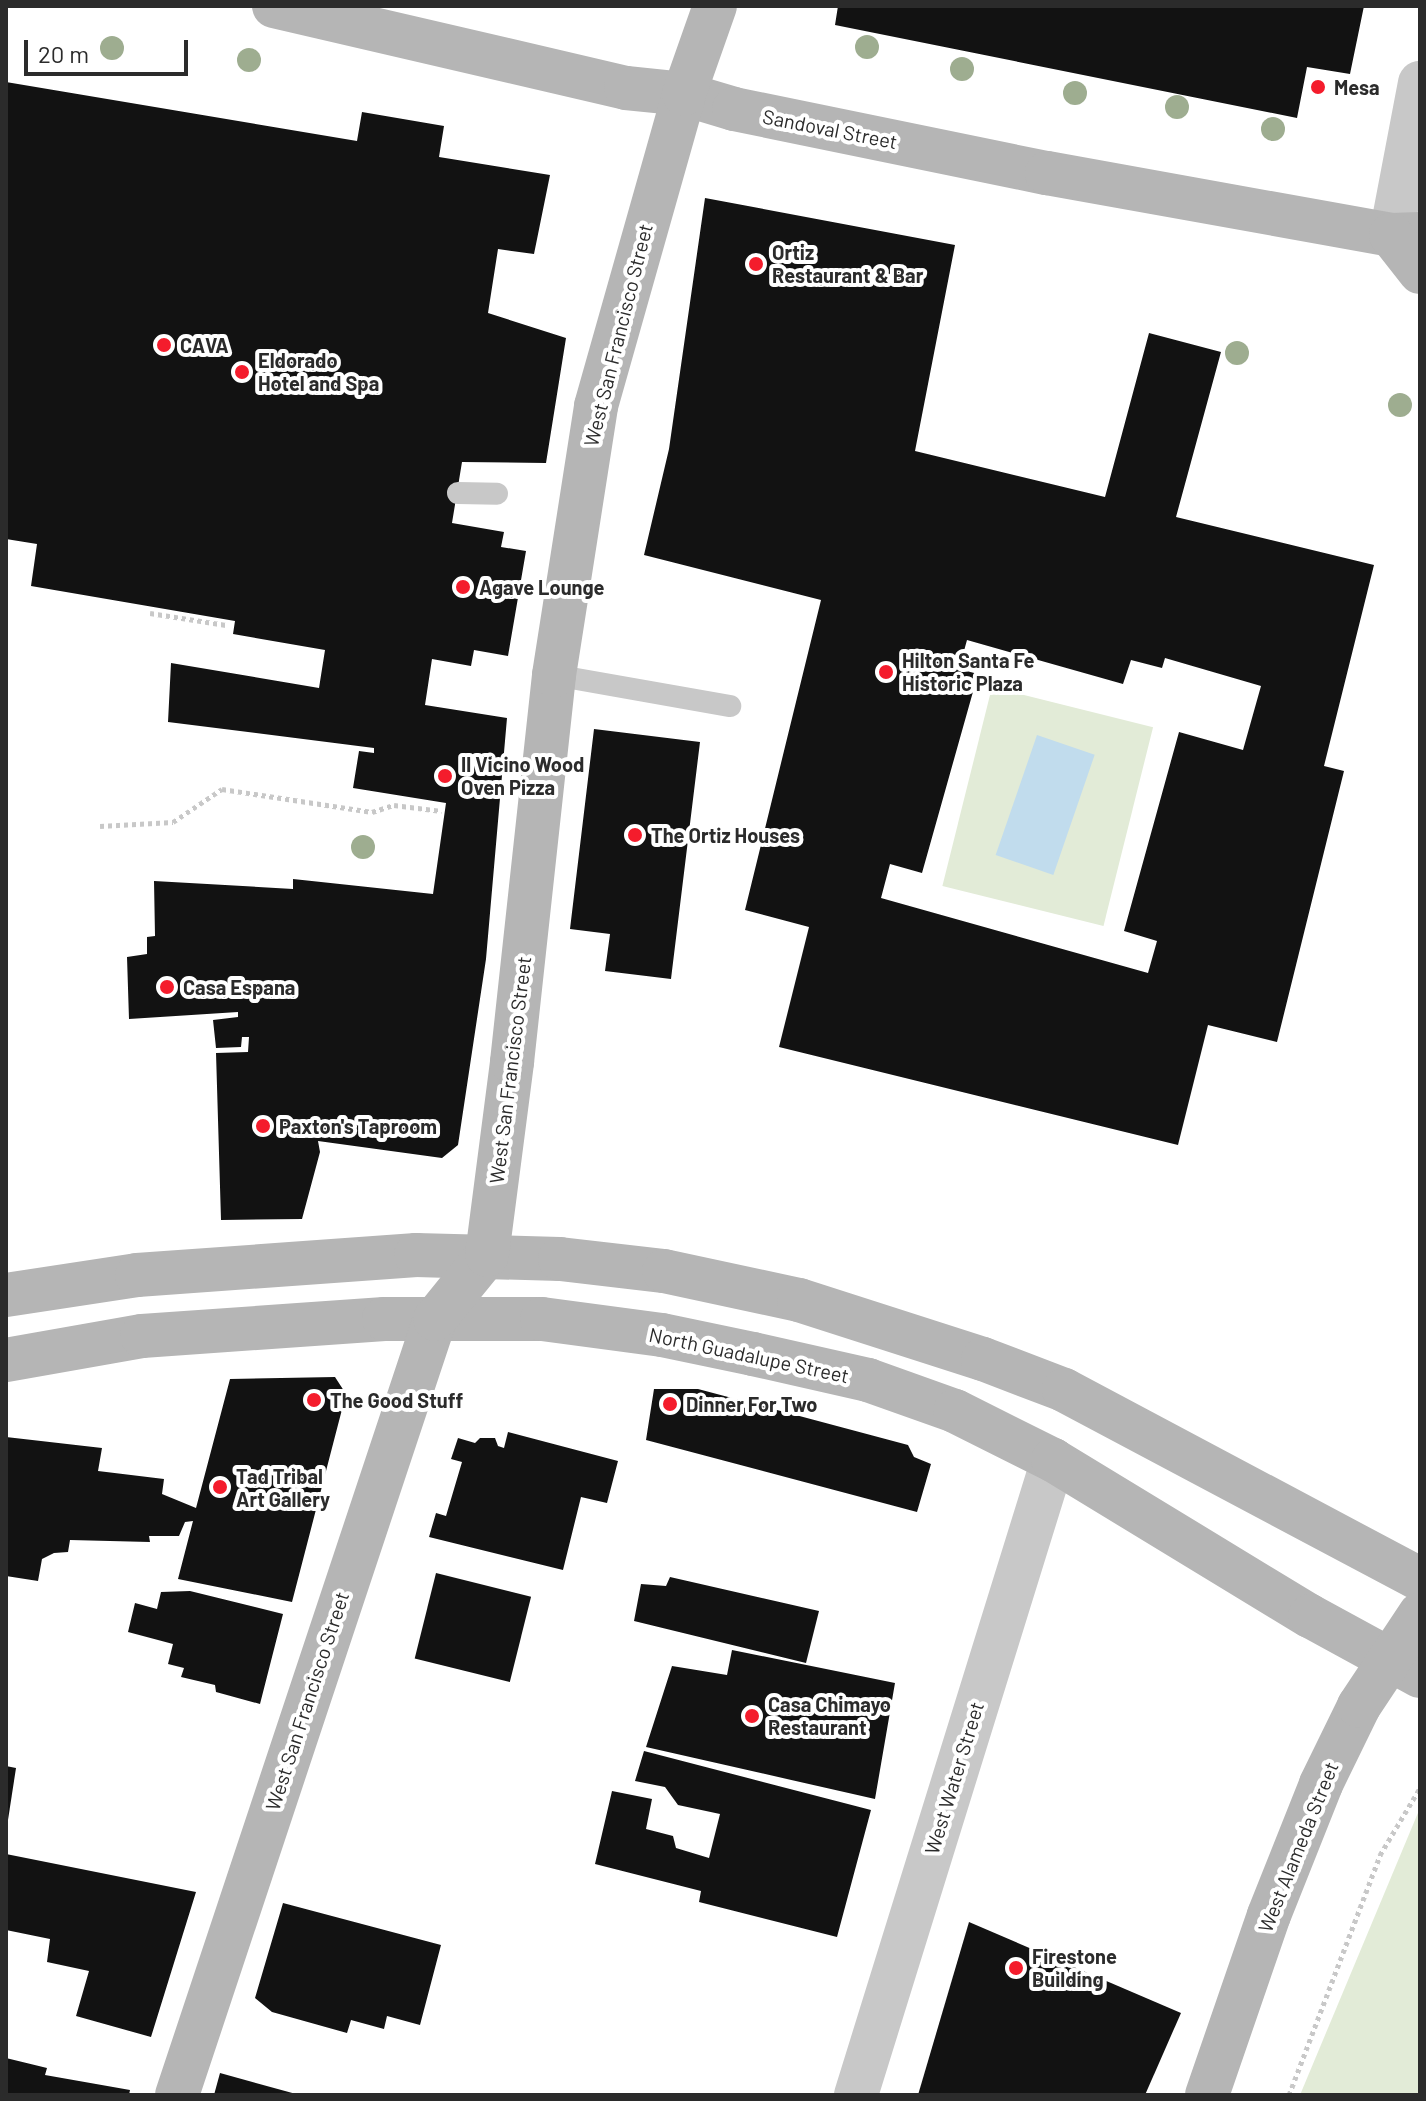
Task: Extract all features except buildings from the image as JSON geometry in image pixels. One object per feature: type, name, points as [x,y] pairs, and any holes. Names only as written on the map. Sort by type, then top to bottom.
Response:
[{"type":"street","name":"Sandoval Street","points":[[274,6],[626,88],[684,94],[734,109],[1031,170],[1405,235]]},
{"type":"street","name":"West San Francisco Street","points":[[177,2095],[435,1319],[487,1255],[512,1062],[554,675],[596,406],[684,94],[715,6]]},
{"type":"street","points":[[1420,83],[1405,235],[1420,272]]},
{"type":"street","points":[[6,1295],[137,1275],[289,1262],[487,1255],[598,1262],[664,1271],[799,1300],[983,1359],[1064,1390],[1420,1579]]},
{"type":"street","name":"North Guadalupe Street","points":[[6,1360],[142,1336],[302,1322],[542,1319],[662,1335],[868,1380],[955,1411],[1053,1460],[1310,1616],[1405,1667]]},
{"type":"street","name":"West Water Street","points":[[856,2095],[1053,1460]]},
{"type":"street","name":"West Alameda Street","points":[[1207,2095],[1301,1832],[1359,1706],[1405,1667],[1420,1614]]},
{"type":"lane","points":[[458,493],[497,494]]},
{"type":"lane","points":[[554,675],[730,706]]},
{"type":"path","points":[[150,613],[226,625]]},
{"type":"path","points":[[100,826],[173,822],[222,789],[372,812],[394,805],[442,811]]},
{"type":"path","points":[[1289,2095],[1380,1855],[1420,1788]]},
{"type":"green space","points":[[992,687],[1153,727],[1103,926],[942,886]]},
{"type":"green space","points":[[1420,1808],[1420,2095],[1300,2095]]},
{"type":"water","points":[[1037,735],[1095,755],[1053,875],[996,855]]},
{"type":"place","name":"Mesa","points":[[1318,87]]},
{"type":"place","name":"Ortiz Restaurant & Bar","points":[[756,264]]},
{"type":"place","name":"CAVA","points":[[164,345]]},
{"type":"place","name":"Eldorado Hotel and Spa","points":[[242,372]]},
{"type":"place","name":"Agave Lounge","points":[[463,587]]},
{"type":"place","name":"Hilton Santa Fe Historic Plaza","points":[[886,672]]},
{"type":"place","name":"Il Vicino Wood Oven Pizza","points":[[445,776]]},
{"type":"place","name":"The Ortiz Houses","points":[[635,835]]},
{"type":"place","name":"Casa Espana","points":[[167,987]]},
{"type":"place","name":"Paxton's Taproom","points":[[263,1126]]},
{"type":"place","name":"The Good Stuff","points":[[314,1400]]},
{"type":"place","name":"Dinner For Two","points":[[670,1404]]},
{"type":"place","name":"Tad Tribal Art Gallery","points":[[220,1487]]},
{"type":"place","name":"Casa Chimayo Restaurant","points":[[752,1716]]},
{"type":"place","name":"Firestone Building","points":[[1016,1968]]}]
